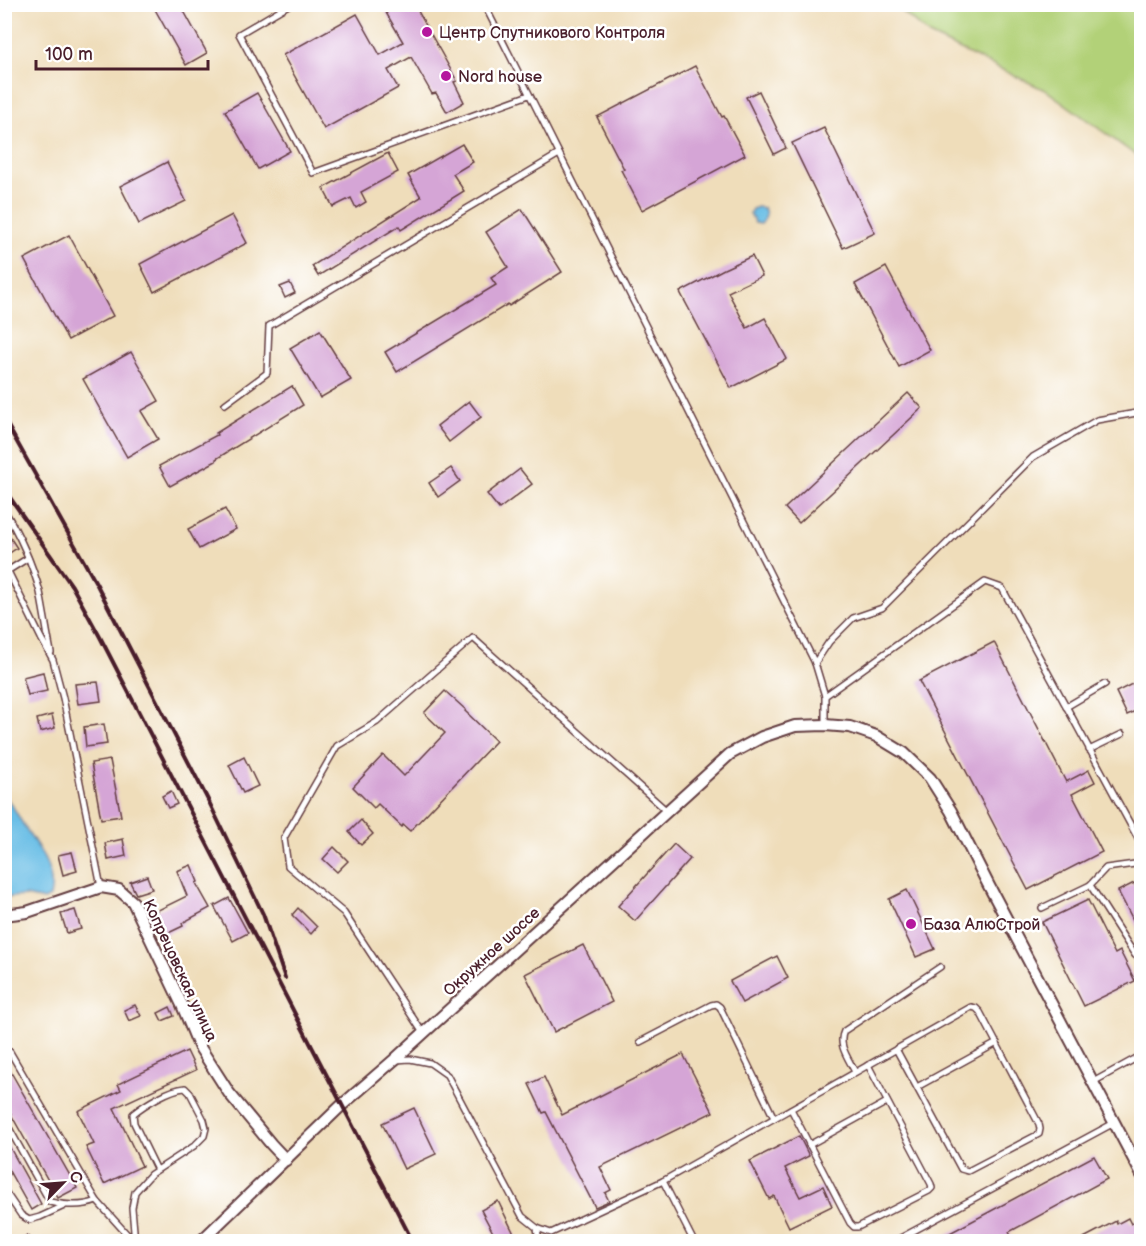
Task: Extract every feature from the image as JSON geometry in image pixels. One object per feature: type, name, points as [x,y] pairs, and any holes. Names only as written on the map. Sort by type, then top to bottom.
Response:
[{"type":"street","name":"Окружное шоссе","points":[[200,1242],[342,1105],[730,754],[762,736],[795,726],[849,727],[876,736],[904,753],[930,778],[951,811],[994,897],[1142,1175]]},
{"type":"street","points":[[4,915],[27,912],[101,887]]},
{"type":"street","name":"Копрецовская улица","points":[[101,887],[119,890],[133,902],[199,1046],[229,1093],[286,1160]]},
{"type":"lane","points":[[290,4],[239,34],[313,173],[529,95]]},
{"type":"lane","points":[[484,4],[815,663],[825,696],[825,725]]},
{"type":"lane","points":[[225,404],[267,373],[269,326],[559,154]]},
{"type":"lane","points":[[815,663],[829,642],[853,618],[882,608],[1033,457],[1097,420],[1142,412]]},
{"type":"lane","points":[[4,510],[28,558],[39,591],[101,887]]},
{"type":"lane","points":[[9,570],[28,558]]},
{"type":"lane","points":[[4,563],[53,660]]},
{"type":"lane","points":[[825,696],[985,582],[1002,588],[1142,846]]},
{"type":"lane","points":[[423,1034],[344,913],[288,866],[284,838],[337,746],[377,722],[473,638],[667,811]]},
{"type":"lane","points":[[1066,707],[1105,684]]},
{"type":"lane","points":[[1089,750],[1122,734]]},
{"type":"lane","points":[[1042,908],[1090,885],[1106,867],[1142,863]]},
{"type":"lane","points":[[1090,885],[1135,955]]},
{"type":"lane","points":[[855,1072],[841,1044],[844,1031],[940,967]]},
{"type":"lane","points":[[640,1042],[711,1005],[720,1006],[774,1118]]},
{"type":"lane","points":[[394,1060],[410,1059],[430,1063],[447,1075],[522,1216],[537,1228],[551,1233],[663,1181],[855,1072],[868,1065],[896,1049],[971,1007],[980,1012],[997,1043],[1039,1124],[1039,1134],[964,1171],[896,1049]]},
{"type":"lane","points":[[917,1087],[997,1043]]},
{"type":"lane","points":[[10,1052],[97,1201],[134,1242]]},
{"type":"lane","points":[[1093,1082],[1142,1055]]},
{"type":"lane","points":[[791,1109],[854,1227],[929,1191],[932,1188],[931,1184],[868,1065]]},
{"type":"lane","points":[[134,1242],[132,1208],[135,1192],[150,1174],[157,1170],[194,1146],[204,1136],[206,1128],[204,1120],[185,1088],[180,1088],[153,1101],[133,1114],[134,1123],[157,1170]]},
{"type":"lane","points":[[809,1145],[887,1102]]},
{"type":"lane","points":[[4,1119],[50,1202],[64,1206],[77,1206],[97,1201]]},
{"type":"lane","points":[[892,1242],[1114,1123]]},
{"type":"lane","points":[[663,1181],[694,1242]]},
{"type":"lane","points":[[4,1190],[21,1215],[29,1220],[64,1206]]},
{"type":"lane","points":[[537,1228],[539,1242]]},
{"type":"green space","points":[[895,5],[1141,5],[1141,159],[1047,91],[929,35]]},
{"type":"water","points":[[764,208],[766,213],[761,224],[755,223],[750,213],[752,209]]},
{"type":"water","points":[[5,797],[40,850],[48,868],[51,878],[50,897],[44,900],[26,896],[5,896]]},
{"type":"building","points":[[152,4],[180,4],[207,53],[186,65]]},
{"type":"building","points":[[381,4],[414,4],[457,81],[454,82],[464,102],[447,112],[436,93],[432,94],[411,57],[388,70],[398,88],[324,129],[283,55],[357,14],[380,55],[403,42]]},
{"type":"building","points":[[695,66],[745,155],[642,210],[597,117]]},
{"type":"building","points":[[759,91],[786,148],[774,154],[746,97]]},
{"type":"building","points":[[257,93],[290,151],[258,169],[225,111]]},
{"type":"building","points":[[824,128],[875,233],[843,248],[792,143]]},
{"type":"building","points":[[462,144],[473,162],[453,174],[464,191],[401,230],[399,226],[318,276],[312,266],[421,197],[408,175]]},
{"type":"building","points":[[388,153],[398,172],[361,192],[366,202],[356,208],[351,198],[333,207],[323,188]]},
{"type":"building","points":[[167,162],[186,201],[139,224],[120,186]]},
{"type":"building","points":[[522,209],[562,272],[397,372],[385,352],[496,285],[491,278],[508,267],[486,232]]},
{"type":"building","points":[[232,215],[247,243],[154,292],[140,264]]},
{"type":"building","points":[[69,235],[113,316],[68,340],[24,259]]},
{"type":"building","points":[[752,256],[762,276],[728,292],[747,328],[765,318],[787,359],[731,388],[680,292]]},
{"type":"building","points":[[886,267],[930,350],[899,367],[855,284]]},
{"type":"building","points":[[290,283],[295,293],[285,298],[280,287]]},
{"type":"building","points":[[320,330],[351,380],[320,398],[290,348]]},
{"type":"building","points":[[131,352],[159,401],[141,411],[158,439],[127,457],[83,379]]},
{"type":"building","points":[[292,386],[303,405],[216,461],[170,486],[159,466],[217,435],[216,433]]},
{"type":"building","points":[[908,393],[922,408],[799,523],[785,508]]},
{"type":"building","points":[[469,401],[481,417],[449,442],[437,426]]},
{"type":"building","points":[[451,468],[460,481],[438,497],[429,483]]},
{"type":"building","points":[[520,469],[532,484],[499,509],[487,494]]},
{"type":"building","points":[[225,509],[236,529],[199,549],[188,529]]},
{"type":"building","points":[[4,528],[17,548],[8,554],[4,549]]},
{"type":"building","points":[[994,642],[1066,782],[1089,770],[1095,782],[1072,794],[1102,852],[1028,890],[919,681]]},
{"type":"building","points":[[43,672],[47,691],[28,695],[23,677]]},
{"type":"building","points":[[1142,679],[1142,708],[1127,715],[1116,692]]},
{"type":"building","points":[[98,682],[101,701],[78,704],[75,684]]},
{"type":"building","points":[[445,691],[496,741],[410,831],[403,825],[402,827],[378,804],[374,808],[353,787],[383,755],[404,776],[445,733],[424,713]]},
{"type":"building","points":[[52,715],[55,728],[40,732],[37,719]]},
{"type":"building","points":[[104,724],[107,744],[86,747],[84,727]]},
{"type":"building","points":[[244,757],[258,786],[243,793],[229,765]]},
{"type":"building","points":[[110,760],[121,816],[101,819],[91,763]]},
{"type":"building","points":[[171,791],[177,804],[168,808],[162,796]]},
{"type":"building","points":[[361,820],[373,834],[361,845],[349,832]]},
{"type":"building","points":[[123,839],[126,856],[108,860],[105,843]]},
{"type":"building","points":[[674,844],[690,859],[635,921],[618,906]]},
{"type":"building","points":[[334,847],[348,861],[337,872],[323,859]]},
{"type":"building","points":[[72,852],[77,871],[63,875],[58,855]]},
{"type":"building","points":[[191,865],[198,882],[196,883],[210,908],[182,923],[183,926],[158,938],[148,915],[187,896],[177,871]]},
{"type":"building","points":[[147,876],[152,889],[136,894],[130,882]]},
{"type":"building","points":[[1134,883],[1142,898],[1142,937],[1118,891]]},
{"type":"building","name":"База АлюСтрой","points":[[907,890],[935,949],[916,957],[889,899]]},
{"type":"building","points":[[229,898],[248,933],[233,941],[214,906]]},
{"type":"building","points":[[1088,900],[1115,954],[1120,951],[1135,981],[1084,1006],[1042,922]]},
{"type":"building","points":[[298,908],[317,927],[311,934],[292,915]]},
{"type":"building","points":[[75,910],[81,929],[67,933],[61,914]]},
{"type":"building","points":[[583,945],[612,1002],[554,1032],[525,974]]},
{"type":"building","points":[[777,956],[788,978],[742,1003],[730,981]]},
{"type":"building","points":[[135,1005],[141,1016],[129,1021],[124,1010]]},
{"type":"building","points":[[170,1007],[174,1016],[162,1021],[158,1013]]},
{"type":"building","points":[[187,1051],[196,1070],[114,1108],[142,1166],[104,1184],[86,1147],[94,1144],[78,1111],[121,1090],[118,1084]]},
{"type":"building","points":[[683,1054],[713,1112],[600,1167],[611,1190],[605,1193],[609,1201],[595,1207],[529,1084],[544,1077],[562,1115]]},
{"type":"building","points":[[4,1060],[77,1188],[58,1198],[4,1102]]},
{"type":"building","points":[[414,1108],[436,1154],[404,1169],[382,1123]]},
{"type":"building","points":[[799,1136],[809,1156],[785,1168],[800,1197],[823,1186],[832,1206],[789,1227],[774,1196],[769,1199],[750,1161]]},
{"type":"building","points":[[4,1137],[41,1204],[31,1210],[4,1162]]},
{"type":"building","points":[[1094,1156],[1107,1179],[1009,1232],[1014,1242],[933,1242]]},
{"type":"building","points":[[498,1201],[518,1242],[498,1242],[481,1210]]},
{"type":"building","points":[[1128,1218],[1131,1224],[1136,1221],[1142,1231],[1142,1242],[1076,1242],[1116,1221],[1117,1224]]},
{"type":"railway","points":[[4,419],[96,583],[209,802],[263,914],[285,978]]},
{"type":"railway","points":[[4,489],[72,586],[100,637],[413,1242]]},
{"type":"place","name":"Центр Спутникового Контроля","points":[[427,32]]},
{"type":"place","name":"Nord house","points":[[446,76]]},
{"type":"place","name":"База АлюСтрой","points":[[911,924]]}]
